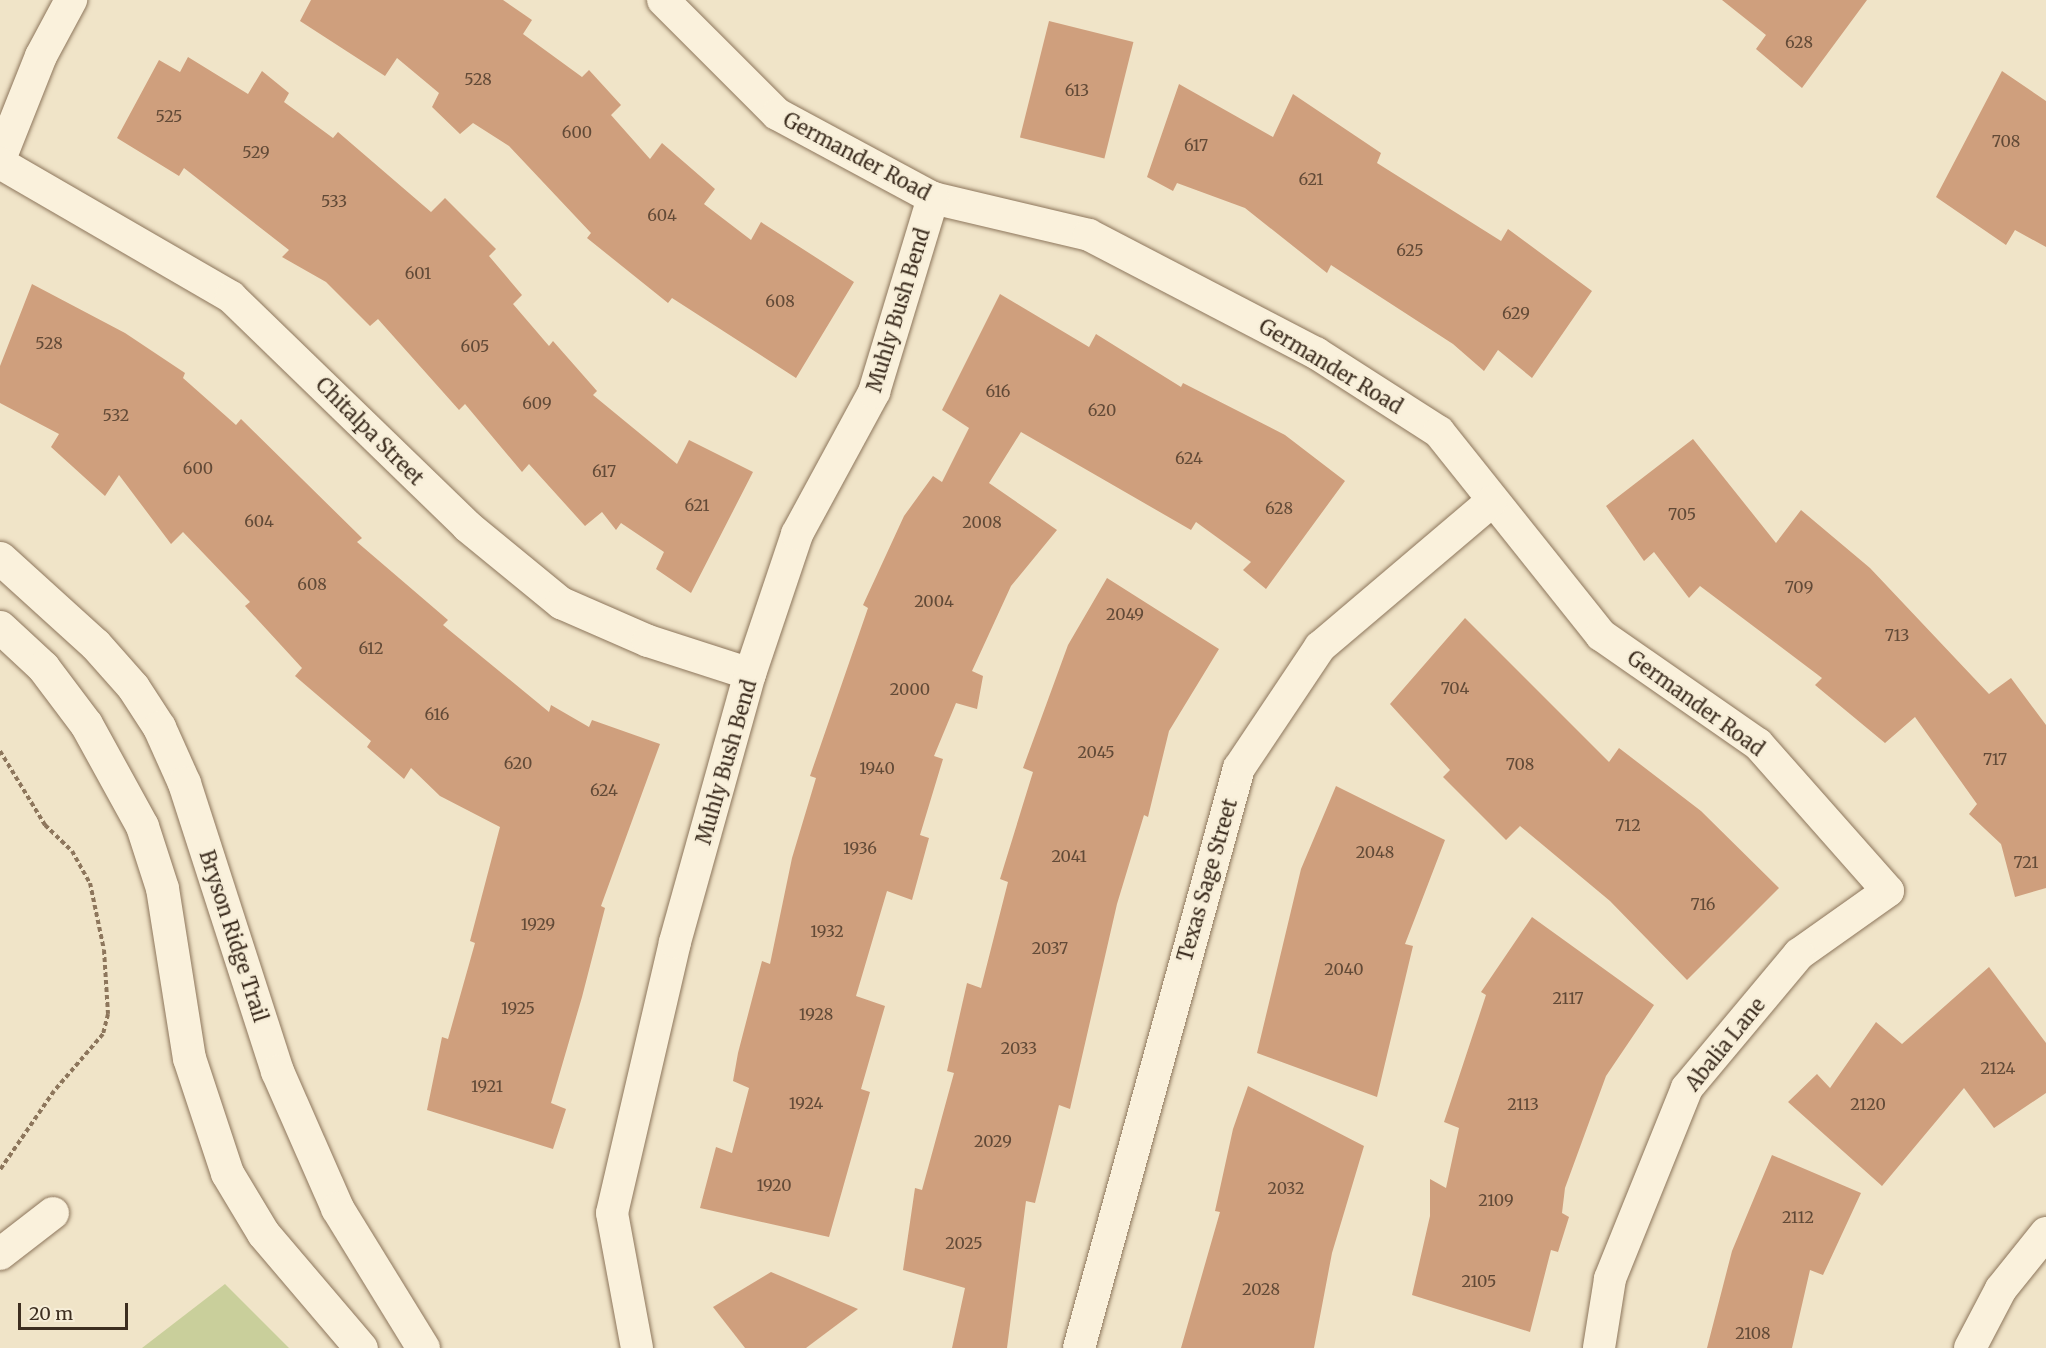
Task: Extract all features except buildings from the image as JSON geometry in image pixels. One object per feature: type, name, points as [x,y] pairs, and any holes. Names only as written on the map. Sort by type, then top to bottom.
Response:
[{"type":"street","points":[[0,161],[41,56],[70,0]]},
{"type":"street","name":"Germander Road","points":[[663,0],[777,114],[933,198],[1089,235],[1316,353],[1439,432],[1491,502],[1601,635],[1758,744],[1888,891]]},
{"type":"street","name":"Chitalpa Street","points":[[0,161],[231,297],[466,526],[561,603],[648,641],[750,674]]},
{"type":"street","name":"Muhly Bush Bend","points":[[637,1348],[612,1213],[675,942],[750,674],[797,534],[874,392],[933,198]]},
{"type":"street","name":"Texas Sage Street","points":[[1079,1348],[1239,768],[1320,647],[1491,502]]},
{"type":"street","name":"Bryson Ridge Trail","points":[[0,558],[95,644],[133,687],[159,727],[184,783],[276,1071],[337,1208],[423,1348]]},
{"type":"street","points":[[0,627],[43,667],[86,724],[142,826],[162,888],[189,1058],[227,1173],[263,1233],[361,1348]]},
{"type":"street","name":"Abalia Lane","points":[[1599,1348],[1610,1279],[1687,1088],[1799,954],[1888,891]]},
{"type":"street","points":[[0,1254],[53,1213]]},
{"type":"street","points":[[1970,1348],[2001,1289],[2046,1233]]},
{"type":"path","points":[[0,751],[45,825],[72,851],[90,883],[104,950],[108,1014],[103,1034],[54,1091],[0,1170]]},
{"type":"green space","points":[[225,1284],[289,1348],[142,1348]]}]
